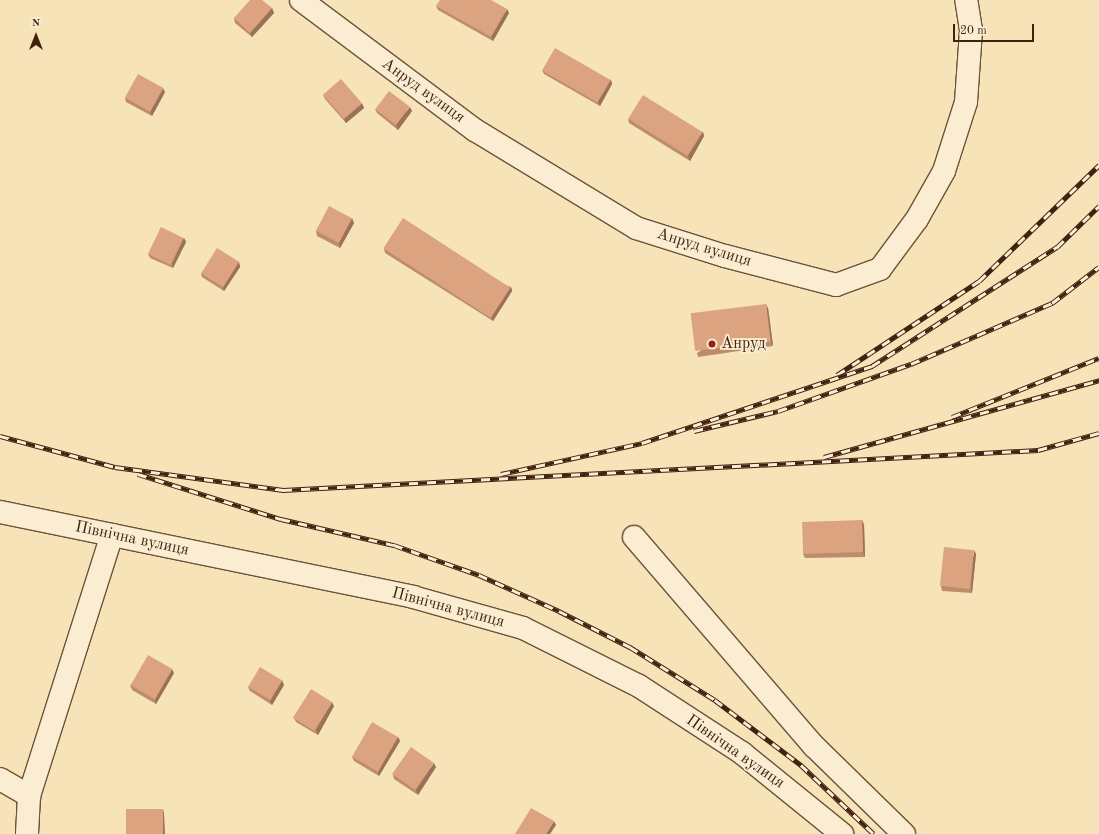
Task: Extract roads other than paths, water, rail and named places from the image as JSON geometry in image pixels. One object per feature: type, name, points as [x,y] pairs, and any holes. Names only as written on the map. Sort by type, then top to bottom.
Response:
[{"type":"street","name":"Анруд вулиця","points":[[302,0],[475,130],[636,228],[725,256],[836,285],[880,269],[917,219],[944,171],[966,102],[971,30],[966,0]]},
{"type":"street","name":"Північна вулиця","points":[[0,512],[414,597],[523,628],[638,686],[742,753],[842,834]]},
{"type":"street","points":[[28,834],[29,796],[112,534]]},
{"type":"street","points":[[634,537],[814,746],[904,834]]},
{"type":"street","points":[[0,779],[29,796]]},
{"type":"railway","points":[[837,375],[979,281],[1099,165]]},
{"type":"railway","points":[[501,474],[642,443],[872,366],[1057,247],[1099,206]]},
{"type":"railway","points":[[694,431],[778,411],[911,364],[1052,303],[1099,267]]},
{"type":"railway","points":[[952,417],[1099,358]]},
{"type":"railway","points":[[824,457],[1099,380]]},
{"type":"railway","points":[[0,436],[115,467],[283,490],[1038,450],[1099,433]]},
{"type":"railway","points":[[138,474],[281,519],[394,545],[479,575],[559,611],[630,647],[715,700],[801,765],[874,834]]},
{"type":"place","name":"Анруд","points":[[712,344]]}]
